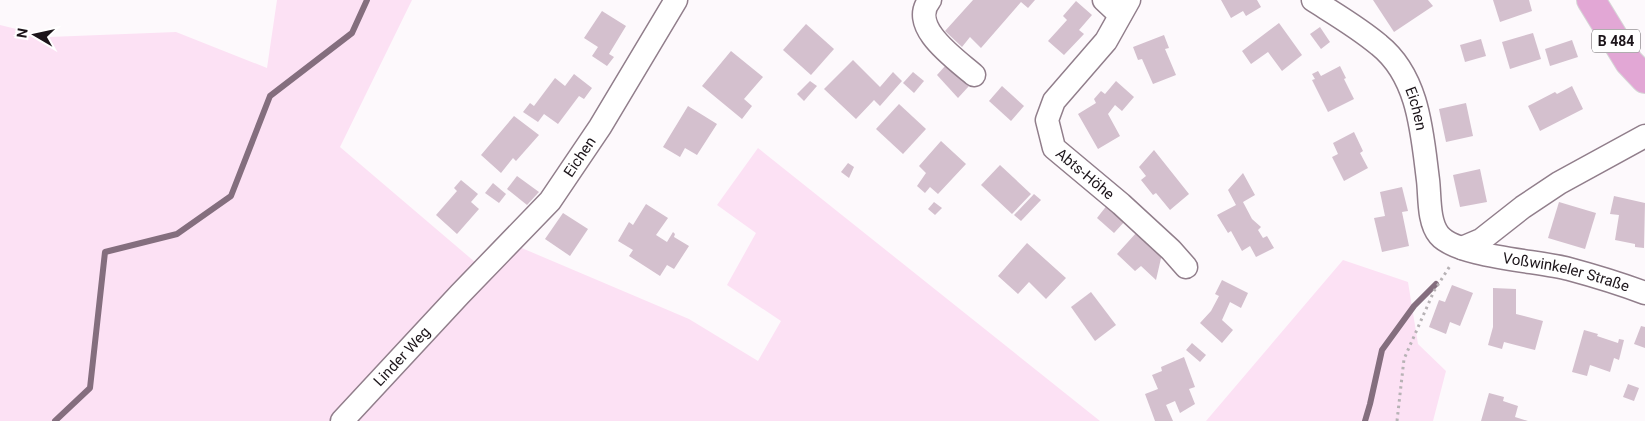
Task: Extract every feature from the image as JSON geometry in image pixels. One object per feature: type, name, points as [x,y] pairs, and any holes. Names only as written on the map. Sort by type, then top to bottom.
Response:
[{"type":"main road","name":"B 484","points":[[1591,0],[1629,62],[1645,79]]},
{"type":"street","name":"Eichen","points":[[460,294],[550,201],[600,126],[676,0]]},
{"type":"street","points":[[930,0],[924,11],[928,30],[933,38],[974,75]]},
{"type":"street","name":"Eichen","points":[[1314,0],[1380,45],[1394,62],[1408,83],[1417,109],[1423,142],[1432,220],[1439,235],[1451,244],[1485,254]]},
{"type":"street","name":"Abts-Höhe","points":[[1118,5],[1106,41],[1054,101],[1047,120],[1054,148],[1121,204],[1171,250],[1186,267]]},
{"type":"street","points":[[1462,248],[1481,240],[1523,206],[1559,183],[1645,136]]},
{"type":"street","name":"Voßwinkeler Straße","points":[[1485,254],[1568,269],[1645,293]]},
{"type":"street","name":"Linder Weg","points":[[342,421],[460,294]]},
{"type":"path","points":[[1397,421],[1404,359],[1434,291],[1462,248]]},
{"type":"shaded area","points":[[277,0],[412,0],[340,147],[489,274],[517,246],[689,319],[758,361],[781,321],[727,285],[756,233],[717,205],[758,148],[1100,421],[0,421],[0,25],[49,37],[176,32],[267,68]]},
{"type":"shaded area","points":[[1343,260],[1408,282],[1418,344],[1446,371],[1433,421],[1206,421]]},
{"type":"building","points":[[973,0],[1035,0],[1028,8],[1021,2],[981,48],[970,37],[962,47],[945,31]]},
{"type":"building","points":[[1221,0],[1257,0],[1261,7],[1246,16],[1243,11],[1231,18]]},
{"type":"building","points":[[1373,0],[1428,0],[1433,6],[1394,32]]},
{"type":"building","points":[[1493,0],[1529,0],[1532,11],[1500,22]]},
{"type":"building","points":[[1076,1],[1092,15],[1079,30],[1084,34],[1064,55],[1048,41],[1067,20],[1063,16]]},
{"type":"building","points":[[602,11],[626,26],[609,54],[614,57],[607,66],[592,56],[598,47],[584,38]]},
{"type":"building","points":[[1279,23],[1302,55],[1282,71],[1268,52],[1251,64],[1242,51]]},
{"type":"building","points":[[806,24],[834,49],[811,75],[783,50]]},
{"type":"building","points":[[1320,27],[1330,42],[1321,49],[1310,34]]},
{"type":"building","points":[[1533,33],[1541,59],[1510,69],[1502,42]]},
{"type":"building","points":[[1164,35],[1169,48],[1165,49],[1176,75],[1153,84],[1142,59],[1138,60],[1133,47]]},
{"type":"building","points":[[1481,39],[1486,56],[1465,62],[1460,45]]},
{"type":"building","points":[[1572,40],[1578,57],[1550,66],[1545,49]]},
{"type":"building","points":[[731,51],[763,77],[744,99],[752,106],[742,119],[702,86]]},
{"type":"building","points":[[853,60],[880,87],[893,72],[902,81],[880,106],[874,100],[856,119],[824,89]]},
{"type":"building","points":[[946,65],[969,86],[958,98],[937,75]]},
{"type":"building","points":[[1340,66],[1354,99],[1328,112],[1312,80],[1315,79],[1312,74],[1318,71],[1321,76]]},
{"type":"building","points":[[913,72],[924,81],[914,93],[903,83]]},
{"type":"building","points":[[574,74],[592,88],[584,99],[579,96],[558,124],[544,114],[538,122],[523,112],[530,103],[534,106],[555,78],[565,86]]},
{"type":"building","points":[[810,81],[817,86],[804,101],[797,94]]},
{"type":"building","points":[[1116,81],[1134,97],[1122,111],[1115,105],[1108,114],[1120,136],[1098,149],[1078,114],[1096,103],[1094,99],[1101,91],[1105,94]]},
{"type":"building","points":[[1002,86],[1024,106],[1011,121],[989,101]]},
{"type":"building","points":[[1572,86],[1583,109],[1540,131],[1528,106],[1555,92],[1557,94]]},
{"type":"building","points":[[1466,103],[1473,136],[1446,142],[1439,109]]},
{"type":"building","points":[[899,104],[926,129],[903,154],[876,129]]},
{"type":"building","points":[[688,106],[717,124],[697,155],[685,148],[680,157],[663,147]]},
{"type":"building","points":[[514,116],[539,135],[516,161],[513,158],[501,173],[481,155]]},
{"type":"building","points":[[1354,132],[1363,151],[1360,153],[1368,168],[1344,181],[1332,157],[1338,154],[1333,143]]},
{"type":"building","points":[[941,141],[966,164],[938,194],[930,187],[925,193],[917,186],[926,173],[919,166]]},
{"type":"building","points":[[1154,150],[1189,194],[1170,210],[1156,193],[1153,195],[1141,180],[1146,176],[1139,167]]},
{"type":"building","points":[[848,163],[854,167],[849,178],[841,172]]},
{"type":"building","points":[[1000,165],[1031,194],[1012,214],[981,185]]},
{"type":"building","points":[[1480,169],[1487,202],[1460,207],[1453,175]]},
{"type":"building","points":[[1243,173],[1255,195],[1243,202],[1252,219],[1261,227],[1258,230],[1263,238],[1267,236],[1274,248],[1256,257],[1250,246],[1242,251],[1231,231],[1228,233],[1217,215],[1236,205],[1228,190]]},
{"type":"building","points":[[517,176],[539,192],[527,205],[507,189]]},
{"type":"building","points":[[461,180],[478,194],[471,202],[479,209],[457,234],[436,215],[457,191],[454,188]]},
{"type":"building","points":[[493,183],[506,194],[499,203],[485,193]]},
{"type":"building","points":[[1402,187],[1408,211],[1402,212],[1409,246],[1382,252],[1374,218],[1385,216],[1380,192]]},
{"type":"building","points":[[1034,194],[1041,200],[1021,221],[1014,215]]},
{"type":"building","points":[[1614,196],[1645,203],[1644,248],[1615,240],[1619,215],[1610,214]]},
{"type":"building","points":[[934,202],[942,208],[935,215],[928,209]]},
{"type":"building","points":[[1559,202],[1596,213],[1585,249],[1548,238]]},
{"type":"building","points":[[646,204],[668,218],[656,235],[667,242],[673,232],[675,234],[674,237],[689,246],[674,269],[667,265],[660,276],[629,256],[633,250],[618,241],[629,222],[633,225]]},
{"type":"building","points":[[1108,204],[1126,220],[1114,233],[1097,218]]},
{"type":"building","points":[[563,213],[588,229],[570,256],[545,239]]},
{"type":"building","points":[[1137,232],[1162,254],[1156,280],[1141,266],[1135,271],[1117,254]]},
{"type":"building","points":[[1027,243],[1066,278],[1046,299],[1029,282],[1018,294],[998,276]]},
{"type":"building","points":[[1222,280],[1248,293],[1241,308],[1230,302],[1222,320],[1233,330],[1222,343],[1200,323],[1211,311],[1219,296],[1215,294]]},
{"type":"building","points":[[1452,285],[1473,293],[1460,326],[1450,322],[1446,334],[1429,327],[1439,300],[1445,302]]},
{"type":"building","points":[[1493,288],[1516,289],[1516,314],[1543,321],[1535,350],[1504,342],[1502,349],[1488,345],[1493,327]]},
{"type":"building","points":[[1091,292],[1116,325],[1095,341],[1071,307]]},
{"type":"building","points":[[1641,326],[1645,327],[1645,348],[1634,344]]},
{"type":"building","points":[[1584,330],[1618,343],[1619,339],[1624,340],[1619,360],[1614,358],[1610,372],[1590,365],[1587,376],[1572,372]]},
{"type":"building","points":[[1192,343],[1206,355],[1200,362],[1186,350]]},
{"type":"building","points":[[1184,357],[1195,387],[1189,389],[1195,404],[1180,413],[1175,401],[1166,405],[1173,421],[1155,421],[1145,394],[1158,389],[1152,375],[1162,371],[1161,367]]},
{"type":"building","points":[[1628,384],[1639,388],[1634,401],[1623,397]]},
{"type":"building","points":[[1489,393],[1504,397],[1503,401],[1518,406],[1515,417],[1528,421],[1481,421]]},
{"type":"waterway","points":[[55,421],[90,388],[105,252],[177,234],[231,196],[270,96],[352,33],[367,0]]},
{"type":"waterway","points":[[1365,421],[1382,350],[1414,306],[1436,284]]}]
